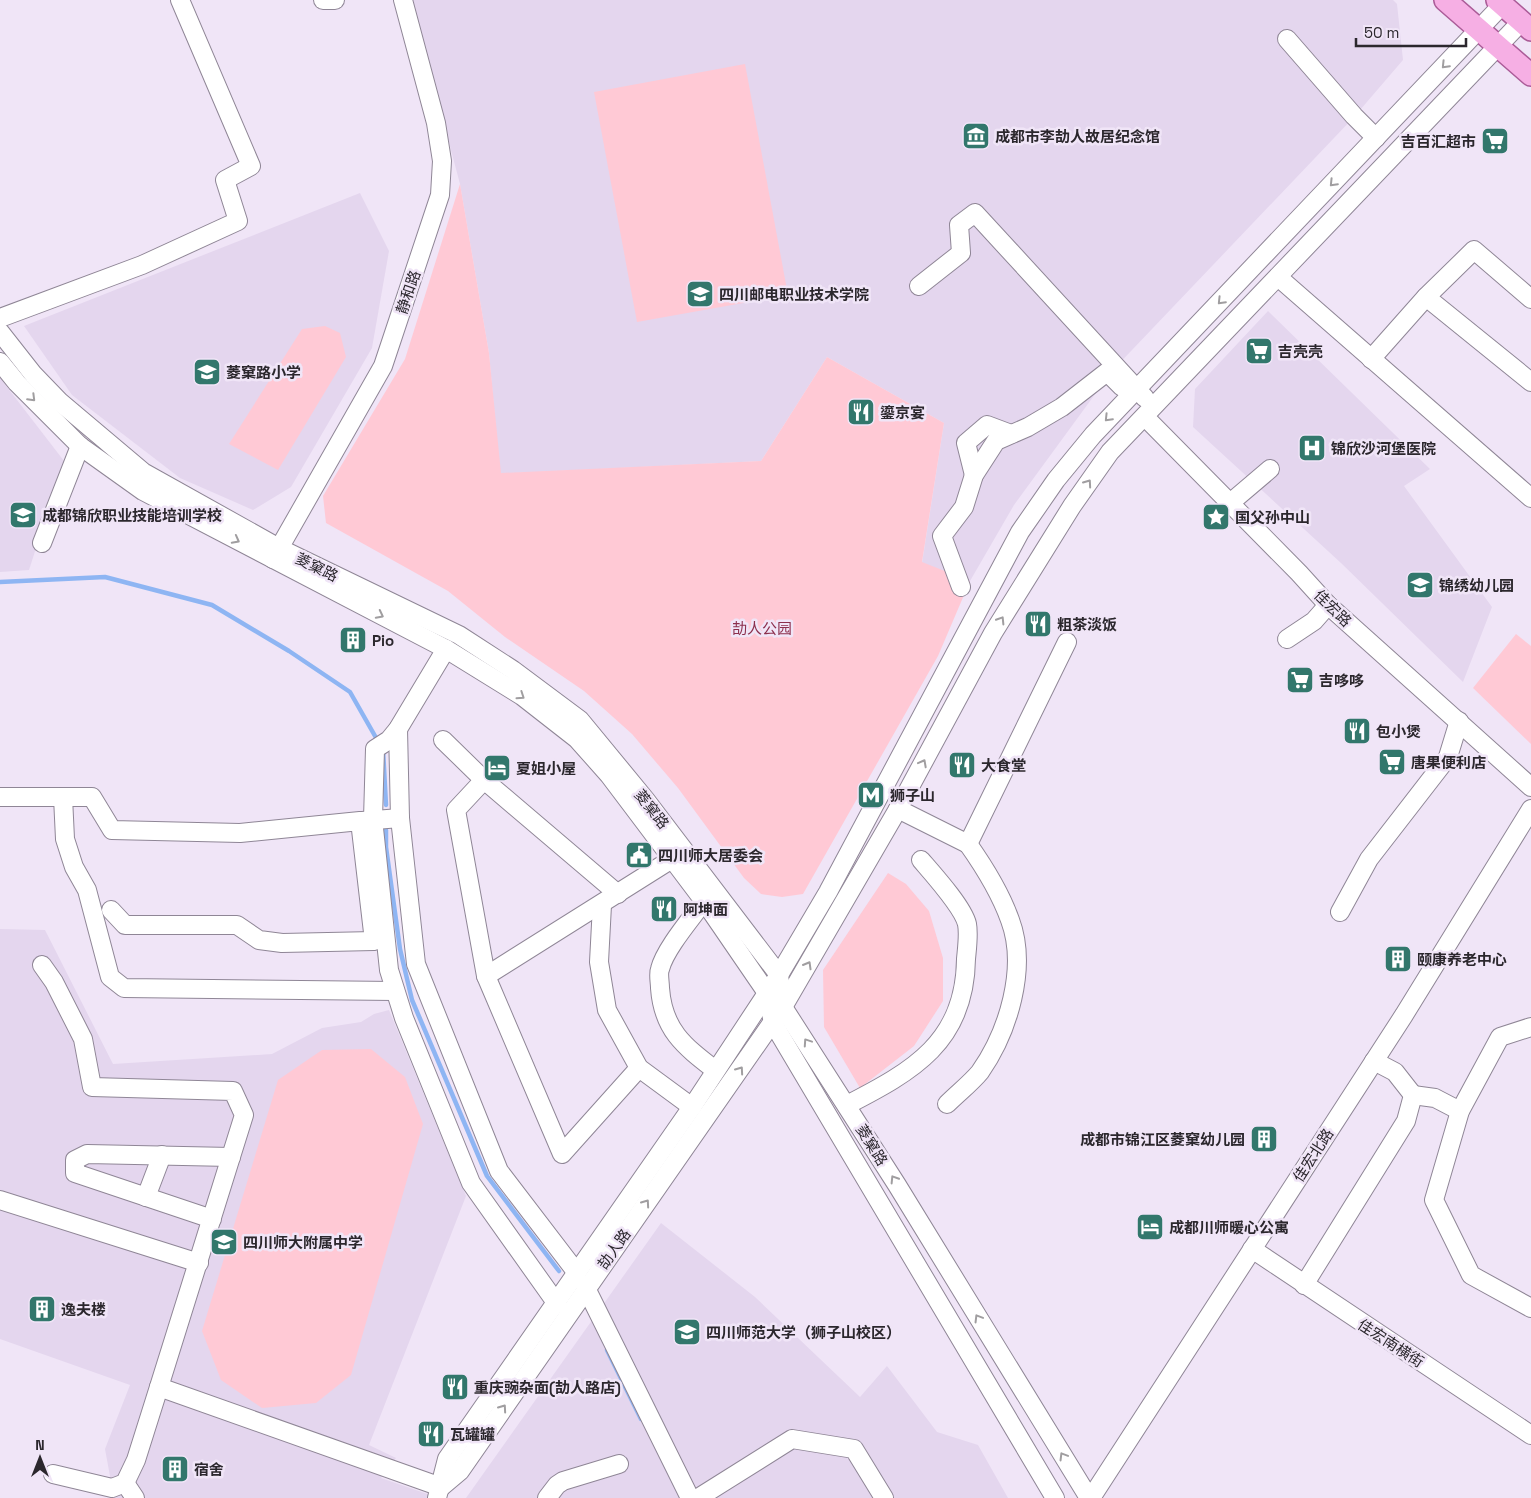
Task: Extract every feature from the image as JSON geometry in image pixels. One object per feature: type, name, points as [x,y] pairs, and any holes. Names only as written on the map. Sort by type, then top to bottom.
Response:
[{"type":"main road","points":[[1445,0],[1531,75]]},
{"type":"main road","points":[[1500,2],[1526,26]]},
{"type":"street","points":[[0,318],[142,265],[238,221],[225,180],[251,166],[180,0]]},
{"type":"street","points":[[323,0],[335,0]]},
{"type":"street","name":"静和路","points":[[276,554],[383,366],[440,196],[442,161],[436,123],[403,0]]},
{"type":"street","points":[[159,1387],[389,1467],[439,1493],[447,1459],[557,1304],[582,1280],[715,1070],[779,975],[828,892],[1020,532],[1056,480],[1092,434],[1479,30],[1500,2]]},
{"type":"street","name":"劼人路","points":[[439,1493],[460,1471],[582,1280],[783,1007],[898,809],[993,633],[1072,506],[1110,452],[1498,46],[1526,26]]},
{"type":"street","points":[[1287,39],[1354,116],[1376,138]]},
{"type":"street","points":[[919,286],[961,253],[959,225],[975,213],[1134,392]]},
{"type":"street","points":[[1371,359],[1426,297],[1474,250],[1531,300]]},
{"type":"street","points":[[1278,277],[1531,498]]},
{"type":"street","points":[[1426,297],[1531,382]]},
{"type":"street","name":"菱窠路","points":[[0,332],[33,374],[60,402],[143,472],[276,554],[446,649],[522,696],[577,739],[610,775],[704,901],[767,993],[772,1022],[1055,1498]]},
{"type":"street","name":"菱窠路","points":[[0,362],[80,446],[143,491],[276,554],[459,635],[513,670],[580,720],[645,799],[779,975],[783,1007],[847,1105],[1090,1498]]},
{"type":"street","points":[[961,587],[942,536],[964,507],[974,474],[996,441],[1062,407],[1107,372],[1134,392]]},
{"type":"street","name":"佳宏路","points":[[1134,392],[1149,412],[1230,503],[1299,573],[1328,606],[1531,787]]},
{"type":"street","points":[[974,474],[966,443],[987,426],[1011,434]]},
{"type":"street","points":[[42,543],[80,446]]},
{"type":"street","points":[[1230,503],[1270,469]]},
{"type":"street","points":[[1287,639],[1314,621],[1328,606]]},
{"type":"street","points":[[968,844],[1067,642]]},
{"type":"street","points":[[111,910],[125,925],[237,925],[259,940],[282,943],[374,941],[367,820],[387,739],[446,649]]},
{"type":"street","points":[[1340,912],[1369,859],[1448,758],[1459,721]]},
{"type":"street","points":[[387,739],[400,818],[416,964],[499,1171],[582,1280],[690,1498]]},
{"type":"street","points":[[443,740],[484,780],[618,894]]},
{"type":"street","points":[[484,780],[456,810],[486,976],[562,1154],[639,1068]]},
{"type":"street","points":[[62,797],[65,839],[74,867],[87,890],[110,977],[124,988],[396,991]]},
{"type":"street","points":[[0,798],[92,797],[112,830],[240,833],[400,818]]},
{"type":"street","points":[[898,809],[968,844],[992,879],[1011,922],[1017,962],[1011,1006],[998,1043],[978,1073],[947,1104]]},
{"type":"street","name":"佳宏北路","points":[[1090,1498],[1374,1061],[1531,810]]},
{"type":"street","points":[[367,820],[389,970],[430,1086],[471,1183],[557,1304]]},
{"type":"street","points":[[486,976],[602,905],[672,859]]},
{"type":"street","points":[[847,1105],[890,1083],[924,1059],[947,1031],[958,1009],[966,974],[967,924],[947,890],[920,860]]},
{"type":"street","points":[[704,901],[677,938],[660,969],[661,997],[670,1029],[690,1050],[715,1070]]},
{"type":"street","points":[[602,905],[599,962],[607,1010],[639,1068],[692,1107]]},
{"type":"street","points":[[389,970],[416,964]]},
{"type":"street","points":[[42,965],[54,982],[83,1040],[92,1086],[233,1091],[244,1115],[136,1460],[130,1491],[53,1474]]},
{"type":"street","points":[[1531,1027],[1500,1037],[1460,1111],[1434,1200],[1471,1275],[1531,1308]]},
{"type":"street","points":[[1374,1061],[1395,1072],[1413,1095],[1435,1098],[1460,1111]]},
{"type":"street","points":[[1304,1285],[1406,1121],[1413,1095]]},
{"type":"street","points":[[212,1220],[75,1173],[75,1160],[87,1154],[231,1157]]},
{"type":"street","points":[[146,1197],[162,1155]]},
{"type":"street","points":[[0,1201],[199,1263]]},
{"type":"street","name":"佳宏南横街","points":[[1252,1249],[1530,1434]]},
{"type":"street","points":[[698,1498],[792,1439],[854,1450],[884,1498]]},
{"type":"street","points":[[547,1498],[557,1485],[563,1481],[619,1464]]},
{"type":"shaded area","name":"四川邮电职业技术学院","points":[[411,0],[1393,0],[1397,4],[1403,60],[1354,117],[1112,371],[1014,505],[970,581],[922,563],[944,423],[827,357],[761,461],[500,474],[489,353],[460,184]]},
{"type":"shaded area","name":"菱窠路小学","points":[[360,193],[389,251],[372,348],[291,487],[253,510],[180,478],[72,395],[24,326]]},
{"type":"shaded area","name":"锦欣沙河堡医院","points":[[1268,311],[1430,469],[1404,486],[1492,607],[1463,682],[1341,563],[1193,427],[1195,389]]},
{"type":"shaded area","name":"成都锦欣职业技能培训学校","points":[[0,378],[64,461],[29,570],[0,572]]},
{"type":"shaded area","name":"四川师大附属中学","points":[[0,929],[45,930],[113,1064],[272,1054],[322,1028],[361,1022],[374,1014],[389,1010],[466,1196],[369,1445],[396,1458],[381,1478],[439,1498],[114,1498],[105,1449],[130,1385],[0,1339]]},
{"type":"shaded area","name":"四川师范大学（狮子山校区）","points":[[661,1223],[755,1297],[860,1397],[887,1366],[937,1432],[978,1445],[1008,1498],[466,1498]]},
{"type":"green space","points":[[745,64],[788,295],[637,322],[594,92]]},
{"type":"green space","name":"劼人公园","points":[[460,184],[489,353],[501,473],[761,461],[827,357],[944,423],[922,562],[970,581],[938,656],[803,894],[782,897],[761,894],[744,878],[678,788],[632,734],[584,691],[505,637],[448,591],[326,523],[323,496],[405,359]]},
{"type":"green space","points":[[325,326],[340,333],[346,357],[278,470],[229,444],[302,329]]},
{"type":"green space","points":[[1516,634],[1531,646],[1531,744],[1473,688]]},
{"type":"green space","points":[[888,873],[906,884],[929,911],[943,958],[943,1001],[914,1046],[860,1088],[824,1027],[823,970]]},
{"type":"green space","points":[[371,1049],[405,1077],[423,1124],[351,1375],[316,1403],[262,1408],[221,1380],[202,1331],[278,1080],[322,1050]]},
{"type":"waterway","points":[[0,582],[105,577],[212,605],[289,651],[350,692],[379,743]]},
{"type":"waterway","points":[[383,749],[386,805]]},
{"type":"waterway","points":[[386,830],[386,847],[400,949],[412,1000],[487,1176],[559,1271]]},
{"type":"waterway","points":[[607,1350],[641,1419]]},
{"type":"place","name":"成都市李劼人故居纪念馆","points":[[976,136]]},
{"type":"place","name":"吉百汇超市","points":[[1495,141]]},
{"type":"place","name":"四川邮电职业技术学院","points":[[700,294]]},
{"type":"place","name":"吉壳壳","points":[[1259,351]]},
{"type":"place","name":"菱窠路小学","points":[[207,372]]},
{"type":"place","name":"鎏京宴","points":[[861,412]]},
{"type":"place","name":"锦欣沙河堡医院","points":[[1312,448]]},
{"type":"place","name":"成都锦欣职业技能培训学校","points":[[23,515]]},
{"type":"place","name":"国父孙中山","points":[[1216,517]]},
{"type":"place","name":"锦绣幼儿园","points":[[1420,585]]},
{"type":"place","name":"粗茶淡饭","points":[[1038,624]]},
{"type":"place","name":"Pio","points":[[353,640]]},
{"type":"place","name":"吉哆哆","points":[[1300,680]]},
{"type":"place","name":"包小煲","points":[[1357,731]]},
{"type":"place","name":"唐果便利店","points":[[1392,762]]},
{"type":"place","name":"大食堂","points":[[962,765]]},
{"type":"place","name":"夏姐小屋","points":[[497,768]]},
{"type":"place","name":"狮子山","points":[[871,795]]},
{"type":"place","name":"四川师大居委会","points":[[639,855]]},
{"type":"place","name":"阿坤面","points":[[664,909]]},
{"type":"place","name":"颐康养老中心","points":[[1398,959]]},
{"type":"place","name":"成都市锦江区菱窠幼儿园","points":[[1264,1139]]},
{"type":"place","name":"成都川师暖心公寓","points":[[1150,1227]]},
{"type":"place","name":"四川师大附属中学","points":[[224,1242]]},
{"type":"place","name":"逸夫楼","points":[[42,1309]]},
{"type":"place","name":"四川师范大学（狮子山校区）","points":[[687,1332]]},
{"type":"place","name":"重庆豌杂面(劼人路店)","points":[[455,1387]]},
{"type":"place","name":"瓦罐罐","points":[[431,1434]]},
{"type":"place","name":"宿舍","points":[[175,1469]]}]
